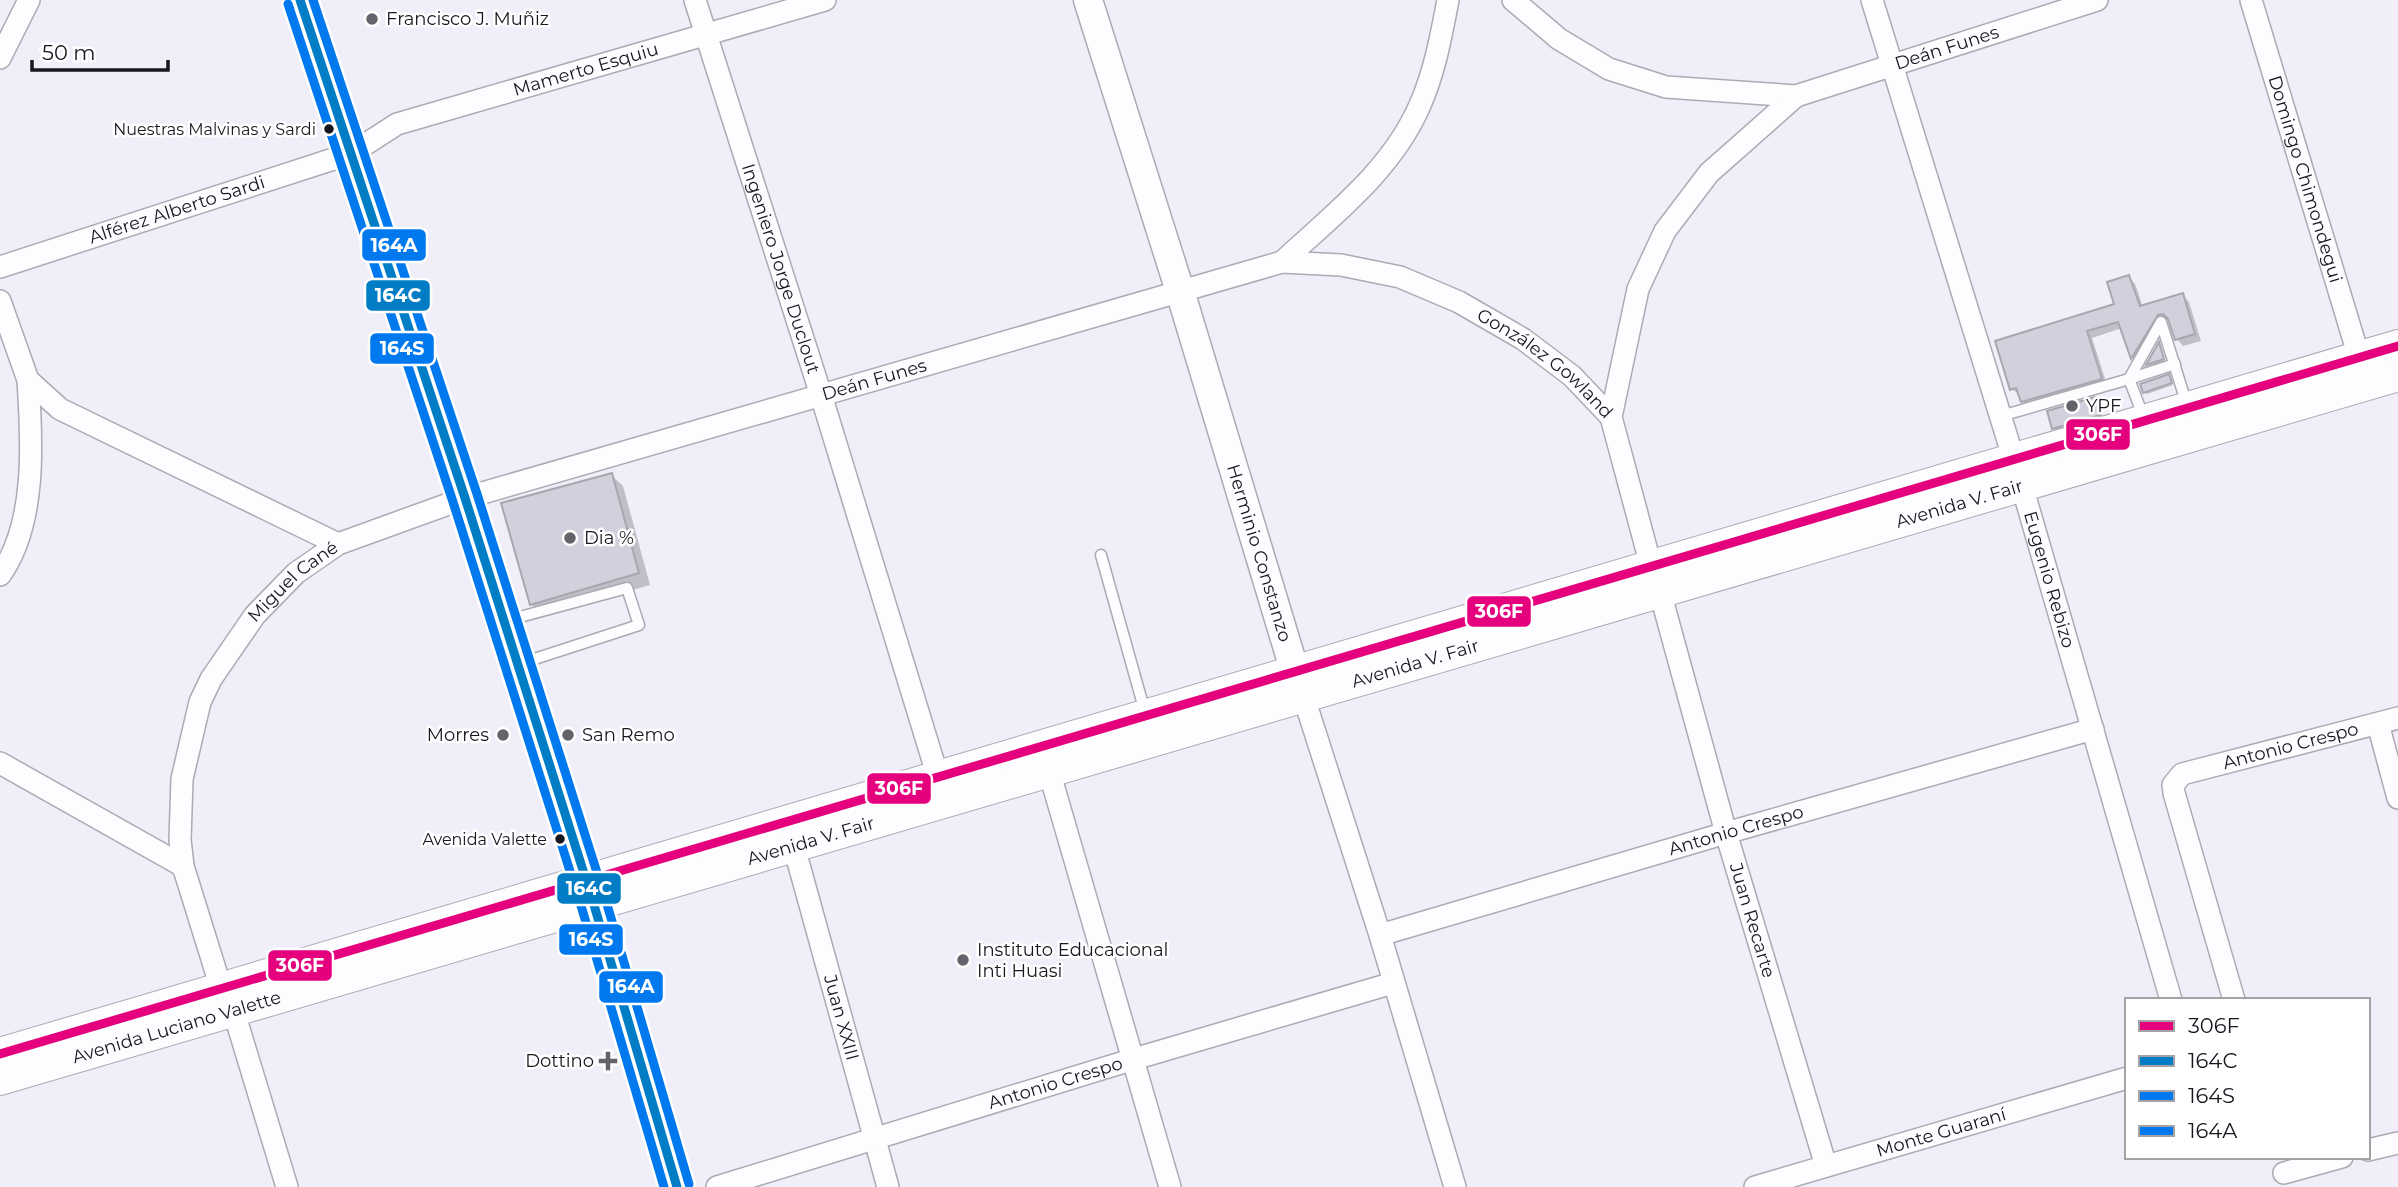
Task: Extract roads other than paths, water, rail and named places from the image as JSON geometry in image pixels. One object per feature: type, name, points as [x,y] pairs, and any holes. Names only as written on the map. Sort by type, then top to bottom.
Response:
[{"type":"main road","name":"Avenida V. Fair","points":[[2018,474],[2145,420],[2398,346]]},
{"type":"main road","name":"Avenida V. Fair","points":[[589,892],[794,847],[1049,771],[1300,685],[1656,579],[2018,474],[2398,375]]},
{"type":"main road","name":"Avenida V. Fair","points":[[589,892],[938,777],[1146,715],[1300,685]]},
{"type":"main road","name":"Avenida Luciano Valette","points":[[0,1054],[227,999],[589,892]]},
{"type":"main road","points":[[589,892],[677,1187]]},
{"type":"main road","name":"Avenida Luciano Valette","points":[[0,1079],[227,999]]},
{"type":"street","points":[[0,58],[29,0]]},
{"type":"street","points":[[300,0],[466,498],[589,892]]},
{"type":"street","name":"Ingeniero Jorge Duclout","points":[[695,0],[821,395],[938,777]]},
{"type":"street","name":"Mamerto Esquiu","points":[[352,153],[397,124],[825,0]]},
{"type":"street","name":"Herminio Constanzo","points":[[1088,0],[1380,935],[1455,1187]]},
{"type":"street","points":[[1282,262],[1367,184],[1398,145],[1420,106],[1436,60],[1448,0]]},
{"type":"street","points":[[1513,0],[1559,39],[1609,69],[1666,87],[1796,96]]},
{"type":"street","name":"Eugenio Rebizo","points":[[1872,0],[2001,416],[2170,998]]},
{"type":"street","name":"Deán Funes","points":[[1796,96],[2097,0]]},
{"type":"street","name":"Domingo Chimondegui","points":[[2251,0],[2359,357]]},
{"type":"street","name":"González Gowland","points":[[1611,417],[1638,289],[1665,232],[1709,173],[1796,96]]},
{"type":"street","name":"Alférez Alberto Sardi","points":[[0,267],[352,153]]},
{"type":"street","name":"Deán Funes","points":[[338,544],[466,498],[1282,262]]},
{"type":"street","name":"González Gowland","points":[[1282,262],[1341,265],[1400,276],[1459,302],[1532,346],[1572,376],[1611,417]]},
{"type":"street","points":[[0,301],[28,380],[32,446],[21,529],[0,575]]},
{"type":"street","name":"Miguel Cané","points":[[28,380],[60,408],[338,544],[296,573],[255,615],[211,679],[200,702],[182,779],[180,817],[183,866],[287,1187]]},
{"type":"street","name":"Juan Recarte","points":[[1611,417],[1726,833],[1826,1166]]},
{"type":"street","points":[[2388,721],[2398,798]]},
{"type":"street","name":"Antonio Crespo","points":[[2233,998],[2173,785],[2182,774],[2388,721]]},
{"type":"street","name":"Antonio Crespo","points":[[1380,935],[2094,729]]},
{"type":"street","points":[[0,763],[183,866]]},
{"type":"street","points":[[1049,771],[1170,1187]]},
{"type":"street","name":"Juan XXIII","points":[[794,847],[888,1187]]},
{"type":"street","name":"Antonio Crespo","points":[[717,1187],[1133,1059],[1393,983]]},
{"type":"street","name":"Monte Guaraní","points":[[1755,1187],[2125,1079]]},
{"type":"street","points":[[2370,1150],[2398,1143]]},
{"type":"street","points":[[2284,1172],[2334,1159]]},
{"type":"lane","points":[[2129,379],[2161,322],[2188,408]]},
{"type":"lane","points":[[2001,416],[2175,365]]},
{"type":"lane","points":[[2129,379],[2145,420]]},
{"type":"lane","points":[[1101,555],[1146,715]]},
{"type":"lane","points":[[503,621],[627,588],[639,625],[516,664]]},
{"type":"place","name":"Francisco J. Muñiz","points":[[372,19]]},
{"type":"place","name":"Nuestras Malvinas y Sardi","points":[[329,129]]},
{"type":"place","name":"YPF","points":[[2072,406]]},
{"type":"place","name":"Dia %","points":[[570,538]]},
{"type":"place","name":"Morres","points":[[503,735]]},
{"type":"place","name":"San Remo","points":[[568,735]]},
{"type":"place","name":"Avenida Valette","points":[[560,839]]},
{"type":"place","name":"Instituto Educacional Inti Huasi","points":[[963,960]]},
{"type":"place","name":"Dottino","points":[[608,1061]]}]
